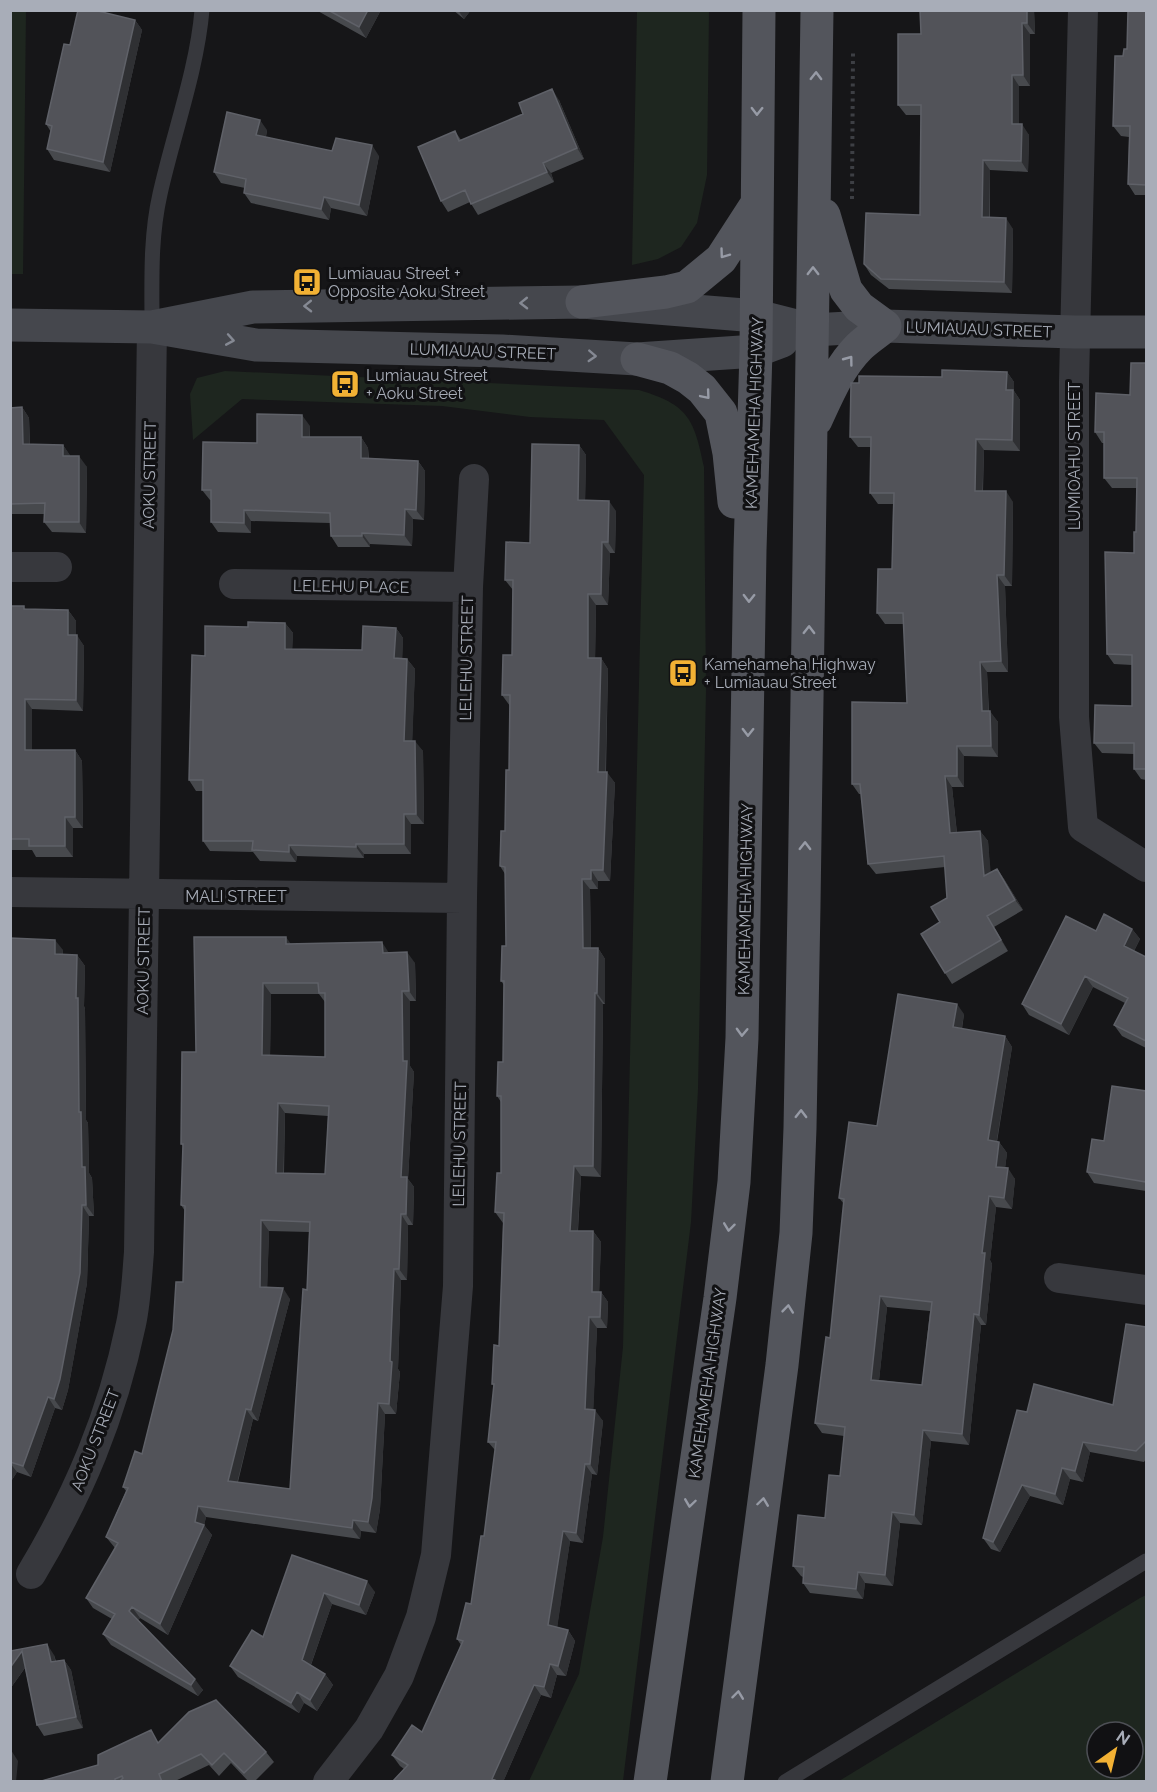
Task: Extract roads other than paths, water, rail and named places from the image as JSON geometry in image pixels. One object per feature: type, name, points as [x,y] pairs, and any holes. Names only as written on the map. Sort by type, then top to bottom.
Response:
[{"type":"main road","name":"KAMEHAMEHA HIGHWAY","points":[[650,1782],[718,1310],[734,1182],[743,1027],[750,550],[757,316],[759,10]]},
{"type":"main road","points":[[728,1768],[782,1365],[796,1233],[800,1128],[812,430],[817,10]]},
{"type":"main road","points":[[812,430],[833,383],[847,361],[860,345],[885,326],[859,308],[846,290],[814,180]]},
{"type":"main road","points":[[582,302],[666,292],[687,287],[721,259],[756,205]]},
{"type":"main road","points":[[637,359],[670,368],[688,378],[702,389],[721,413],[729,453],[735,504],[750,550]]},
{"type":"street","name":"LUMIOAHU STREET","points":[[1083,10],[1074,373],[1074,717],[1083,827],[1146,867]]},
{"type":"street","name":"LUMIAUAU STREET","points":[[152,327],[253,307],[582,302],[757,316],[812,330],[885,326],[1146,332]]},
{"type":"street","name":"LUMIAUAU STREET","points":[[10,325],[152,327],[256,345],[502,351],[637,359],[756,351],[812,330]]},
{"type":"street","name":"AOKU STREET","points":[[32,1574],[61,1524],[94,1453],[116,1385],[131,1323],[139,1252],[152,327]]},
{"type":"street","name":"LELEHU STREET","points":[[328,1782],[369,1729],[399,1676],[422,1617],[436,1555],[458,1286],[468,587],[474,479]]},
{"type":"street","points":[[10,567],[57,567]]},
{"type":"street","name":"LELEHU PLACE","points":[[234,584],[468,587]]},
{"type":"street","name":"MALI STREET","points":[[10,892],[462,898]]},
{"type":"street","points":[[1059,1278],[1146,1290]]},
{"type":"lane","points":[[152,327],[154,227],[163,179],[196,48],[202,10]]},
{"type":"lane","points":[[785,1782],[1146,1561]]},
{"type":"place","name":"Lumiauau Street + Opposite Aoku Street","points":[[307,282]]},
{"type":"place","name":"Lumiauau Street + Aoku Street","points":[[345,384]]},
{"type":"place","name":"Kamehameha Highway + Lumiauau Street","points":[[683,673]]}]
